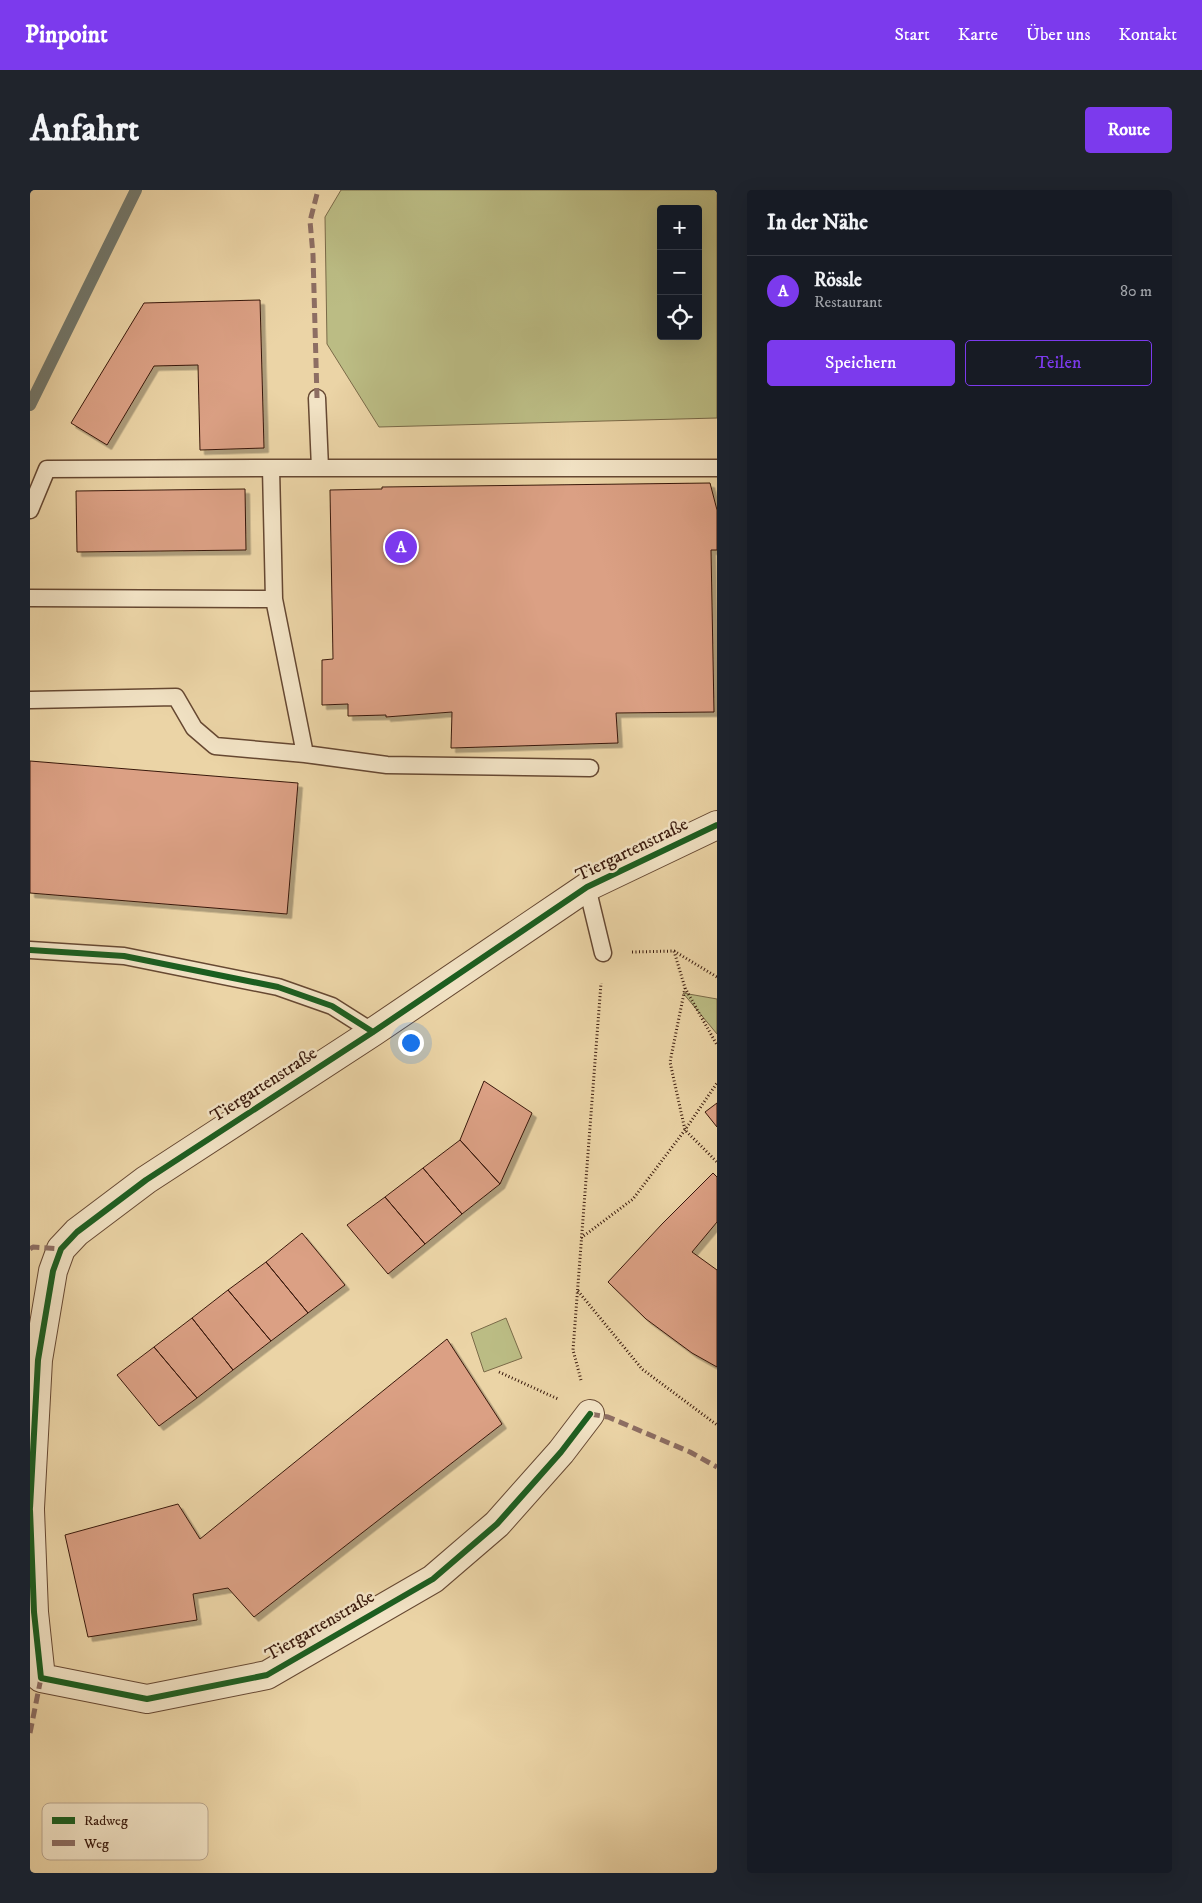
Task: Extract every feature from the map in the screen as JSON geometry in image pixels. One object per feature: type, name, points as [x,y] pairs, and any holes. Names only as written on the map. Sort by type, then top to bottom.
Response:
[{"type":"street","name":"Tiergartenstraße","points":[[590,1414],[561,1452],[497,1524],[433,1579],[267,1675],[147,1698],[41,1678],[34,1612],[30,1509],[38,1360],[53,1271],[61,1249],[76,1232],[146,1180],[373,1032],[587,887],[717,825]]},
{"type":"lane","points":[[317,398],[320,468]]},
{"type":"lane","points":[[271,468],[274,599],[305,754]]},
{"type":"lane","points":[[30,510],[47,469],[717,468]]},
{"type":"lane","points":[[30,598],[274,599]]},
{"type":"lane","points":[[30,700],[176,697],[194,728],[215,746],[305,754],[386,765],[590,768]]},
{"type":"lane","points":[[587,887],[603,953]]},
{"type":"lane","points":[[30,950],[124,956],[278,986],[332,1006],[373,1032]]},
{"type":"path","points":[[674,951],[685,988],[717,1045]]},
{"type":"path","points":[[590,1414],[573,1350],[603,953],[674,951],[717,977]]},
{"type":"path","points":[[685,988],[670,1062],[685,1130],[717,1162]]},
{"type":"path","points":[[581,1238],[633,1199],[685,1130],[717,1083]]},
{"type":"path","points":[[577,1290],[642,1369],[717,1425]]},
{"type":"path","points":[[499,1372],[590,1414]]},
{"type":"green space","points":[[341,190],[717,190],[717,418],[379,427],[327,344],[325,217]]},
{"type":"green space","points":[[683,993],[717,999],[717,1034]]},
{"type":"green space","points":[[506,1318],[522,1358],[484,1372],[471,1333]]},
{"type":"building","points":[[260,300],[264,448],[200,450],[198,365],[154,366],[107,445],[71,423],[144,303]]},
{"type":"building","points":[[710,483],[717,510],[717,550],[711,550],[714,712],[616,713],[618,743],[451,748],[452,712],[386,717],[386,715],[348,716],[348,704],[322,705],[322,660],[333,659],[330,490],[382,489],[382,487]]},
{"type":"building","points":[[245,489],[246,550],[77,552],[76,491]]},
{"type":"building","points":[[30,761],[298,783],[287,914],[30,893]]},
{"type":"building","points":[[484,1081],[532,1113],[500,1184],[460,1140]]},
{"type":"building","points":[[717,1103],[717,1127],[705,1112]]},
{"type":"building","points":[[460,1140],[500,1184],[462,1214],[423,1168]]},
{"type":"building","points":[[423,1168],[462,1214],[425,1244],[385,1197]]},
{"type":"building","points":[[713,1173],[717,1177],[717,1222],[692,1252],[717,1270],[717,1367],[692,1353],[646,1319],[608,1282]]},
{"type":"building","points":[[385,1197],[425,1244],[388,1274],[347,1225]]},
{"type":"building","points":[[302,1233],[345,1285],[308,1313],[266,1262]]},
{"type":"building","points":[[266,1262],[308,1313],[271,1341],[228,1290]]},
{"type":"building","points":[[228,1290],[271,1341],[233,1370],[192,1318]]},
{"type":"building","points":[[192,1318],[233,1370],[197,1398],[154,1347]]},
{"type":"building","points":[[447,1339],[502,1424],[254,1617],[228,1588],[193,1594],[197,1620],[88,1637],[65,1535],[178,1504],[200,1539]]},
{"type":"building","points":[[154,1347],[197,1398],[159,1426],[117,1375]]},
{"type":"waterway","points":[[30,405],[136,190]]},
{"type":"marked path","points":[[317,398],[313,255],[310,221],[318,190]]},
{"type":"marked path","points":[[30,1249],[33,1247],[61,1249]]},
{"type":"marked path","points":[[590,1414],[608,1417],[690,1452],[717,1467]]},
{"type":"marked path","points":[[30,1733],[41,1678]]},
{"type":"cycle path","points":[[30,1508],[38,1360],[53,1271],[61,1249],[77,1232],[146,1180],[373,1032],[587,887],[717,825]]},
{"type":"cycle path","points":[[30,950],[124,956],[278,987],[332,1006],[373,1032]]},
{"type":"cycle path","points":[[30,1510],[34,1612],[41,1678],[147,1699],[267,1675],[433,1579],[497,1524],[561,1452],[590,1414]]},
{"type":"place","name":"Rössle","points":[[401,547]]}]
